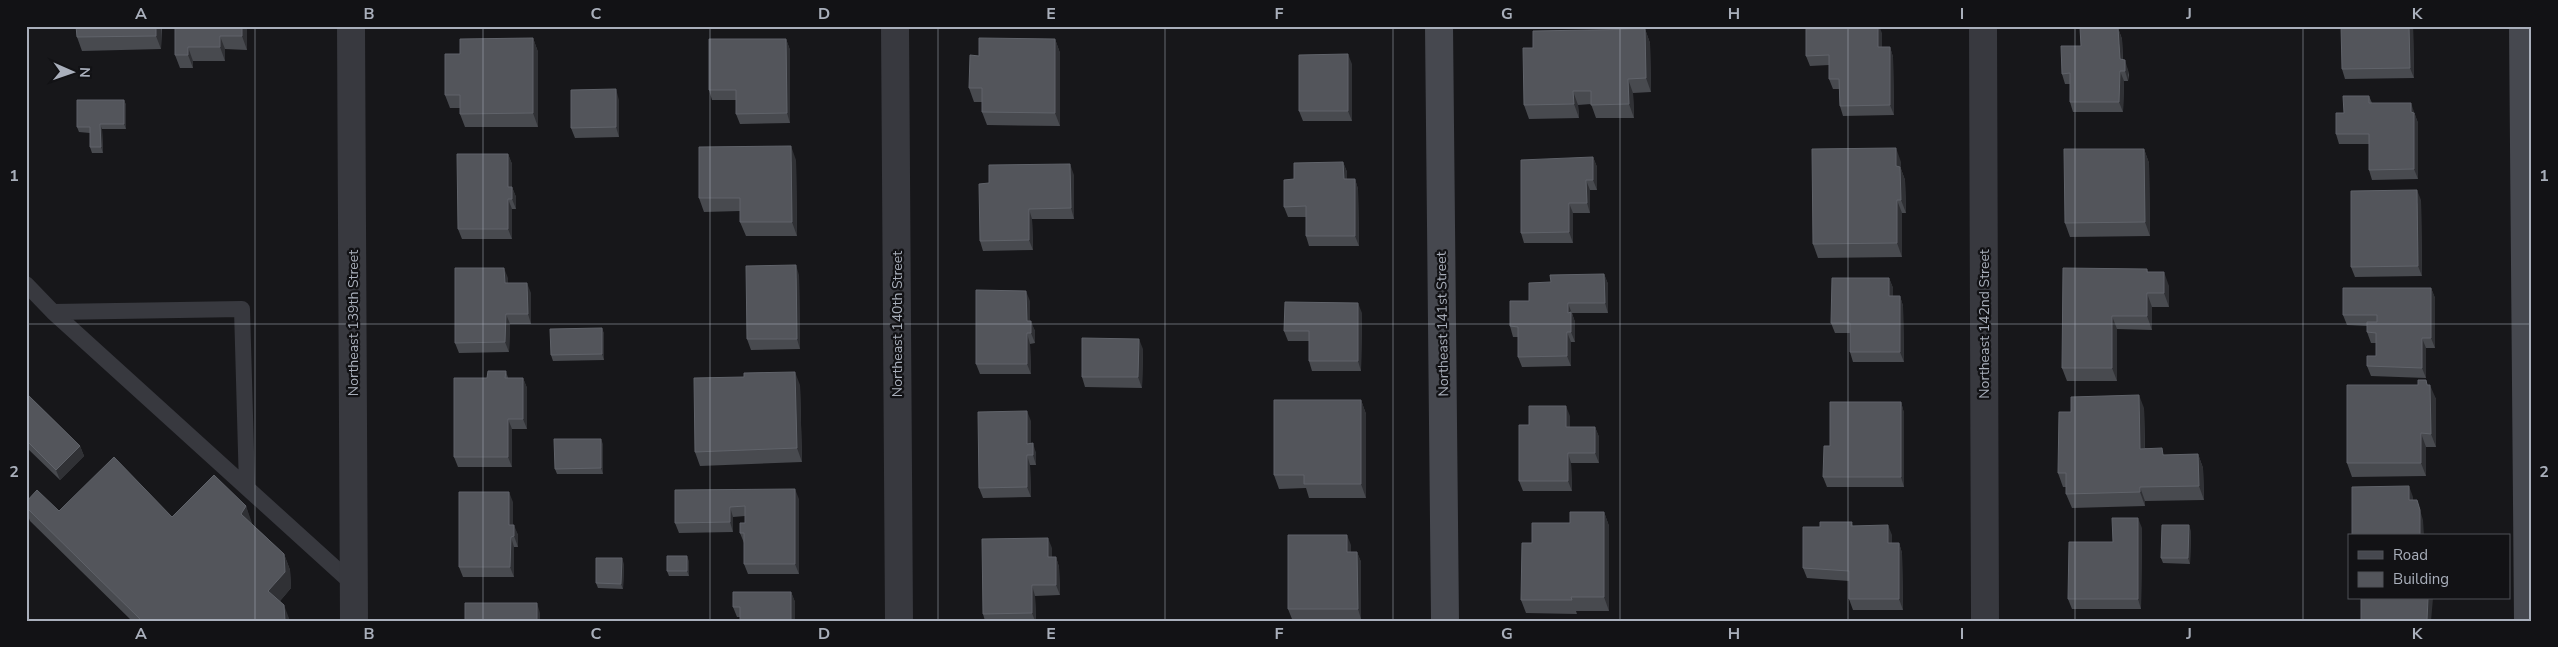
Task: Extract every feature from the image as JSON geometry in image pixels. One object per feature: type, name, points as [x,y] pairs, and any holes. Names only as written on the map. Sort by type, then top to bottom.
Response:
[{"type":"street","name":"Northeast 139th Street","points":[[351,26],[354,621]]},
{"type":"street","name":"Northeast 140th Street","points":[[895,26],[899,621]]},
{"type":"street","name":"Northeast 141st Street","points":[[1439,26],[1446,621]]},
{"type":"street","name":"Northeast 142nd Street","points":[[1983,26],[1985,621]]},
{"type":"street","points":[[2523,26],[2528,621]]},
{"type":"lane","points":[[26,284],[53,312],[354,585]]},
{"type":"lane","points":[[53,312],[242,309],[247,487]]},
{"type":"building","points":[[76,26],[156,26],[156,36],[77,37]]},
{"type":"building","points":[[175,26],[242,26],[242,36],[220,36],[220,47],[188,47],[188,55],[175,55]]},
{"type":"building","points":[[1830,26],[1878,26],[1878,47],[1890,47],[1890,105],[1840,106],[1839,79],[1829,79],[1829,55],[1806,56],[1806,29],[1830,29]]},
{"type":"building","points":[[2341,26],[2409,26],[2410,68],[2342,69]]},
{"type":"building","points":[[2080,28],[2118,28],[2120,59],[2125,60],[2125,71],[2120,71],[2119,102],[2070,102],[2070,73],[2062,74],[2061,46],[2081,46]]},
{"type":"building","points":[[1645,29],[1646,78],[1628,79],[1629,104],[1591,105],[1591,91],[1573,91],[1574,104],[1524,105],[1523,48],[1533,48],[1533,31]]},
{"type":"building","points":[[533,38],[533,113],[460,114],[460,95],[445,95],[445,54],[460,54],[460,39]]},
{"type":"building","points":[[979,38],[1055,39],[1055,113],[982,112],[982,88],[969,88],[970,55],[979,56]]},
{"type":"building","points":[[709,39],[786,39],[787,113],[736,114],[736,90],[709,90]]},
{"type":"building","points":[[1348,54],[1348,111],[1299,111],[1299,55]]},
{"type":"building","points":[[616,89],[616,127],[571,128],[571,90]]},
{"type":"building","points":[[2343,96],[2369,96],[2369,103],[2411,103],[2411,112],[2414,113],[2414,169],[2369,170],[2369,134],[2336,134],[2336,113],[2344,113]]},
{"type":"building","points":[[77,100],[124,100],[124,124],[100,124],[101,147],[90,147],[90,127],[77,127]]},
{"type":"building","points":[[791,146],[792,222],[740,222],[740,198],[699,198],[699,147]]},
{"type":"building","points":[[1896,148],[1896,166],[1900,167],[1901,200],[1897,200],[1897,243],[1813,244],[1812,149]]},
{"type":"building","points":[[2064,149],[2144,149],[2145,222],[2065,223]]},
{"type":"building","points":[[457,154],[508,154],[508,187],[512,187],[512,199],[508,199],[508,229],[458,229]]},
{"type":"building","points":[[1593,157],[1593,180],[1586,180],[1587,203],[1569,203],[1569,232],[1521,233],[1521,160]]},
{"type":"building","points":[[1343,162],[1344,179],[1355,179],[1355,236],[1306,236],[1306,206],[1284,207],[1284,180],[1294,179],[1294,163]]},
{"type":"building","points":[[1070,164],[1071,208],[1029,209],[1029,240],[980,241],[979,184],[989,183],[989,165]]},
{"type":"building","points":[[2417,190],[2418,266],[2351,267],[2351,191]]},
{"type":"building","points":[[796,265],[797,339],[747,339],[746,266]]},
{"type":"building","points":[[455,268],[504,268],[505,283],[527,283],[528,314],[506,314],[505,342],[455,343]]},
{"type":"building","points":[[2063,268],[2147,269],[2147,272],[2164,272],[2164,293],[2147,293],[2147,316],[2112,316],[2112,368],[2062,368]]},
{"type":"building","points":[[1604,274],[1605,303],[1568,303],[1568,313],[1571,312],[1571,332],[1567,332],[1567,356],[1518,357],[1518,327],[1510,326],[1510,301],[1529,301],[1529,283],[1551,282],[1550,275]]},
{"type":"building","points":[[1832,278],[1889,278],[1889,296],[1900,296],[1900,352],[1850,352],[1850,323],[1831,323]]},
{"type":"building","points":[[2343,288],[2431,288],[2431,338],[2422,338],[2422,368],[2367,366],[2367,356],[2376,356],[2376,333],[2367,332],[2367,322],[2377,322],[2377,315],[2343,315]]},
{"type":"building","points":[[976,290],[1026,291],[1027,321],[1031,321],[1031,333],[1027,333],[1027,364],[976,364]]},
{"type":"building","points":[[1285,302],[1358,303],[1358,361],[1309,361],[1309,331],[1284,331]]},
{"type":"building","points":[[602,328],[602,354],[551,355],[550,329]]},
{"type":"building","points":[[1082,338],[1139,339],[1138,377],[1082,377]]},
{"type":"building","points":[[488,371],[506,371],[505,378],[523,378],[523,419],[508,419],[508,457],[454,457],[454,378],[487,378]]},
{"type":"building","points":[[795,372],[797,448],[695,452],[694,378],[744,377],[744,373]]},
{"type":"building","points":[[2418,380],[2426,380],[2427,385],[2430,385],[2431,434],[2421,433],[2421,463],[2347,463],[2347,385],[2418,385]]},
{"type":"building","points":[[26,393],[80,446],[56,470],[26,440]]},
{"type":"building","points":[[2139,395],[2140,449],[2162,448],[2163,455],[2198,454],[2199,486],[2140,487],[2140,492],[2066,494],[2066,473],[2058,473],[2059,412],[2071,412],[2071,397]]},
{"type":"building","points":[[1274,400],[1361,400],[1361,484],[1304,484],[1304,475],[1274,475]]},
{"type":"building","points":[[1830,402],[1901,402],[1901,477],[1823,477],[1824,446],[1830,446]]},
{"type":"building","points":[[1529,406],[1566,406],[1566,427],[1595,427],[1595,453],[1568,453],[1568,481],[1519,481],[1519,425],[1529,425]]},
{"type":"building","points":[[1027,411],[1027,444],[1033,443],[1033,455],[1027,455],[1027,487],[979,488],[978,412]]},
{"type":"building","points":[[554,439],[601,439],[601,468],[555,469]]},
{"type":"building","points":[[114,457],[172,517],[214,475],[246,506],[241,514],[284,554],[285,572],[268,591],[284,605],[285,621],[142,621],[26,507],[26,502],[37,490],[59,511]]},
{"type":"building","points":[[2409,486],[2409,500],[2417,500],[2420,510],[2420,534],[2352,534],[2352,487]]},
{"type":"building","points":[[795,489],[795,564],[744,564],[744,533],[740,533],[740,523],[745,523],[745,506],[730,507],[730,522],[675,523],[675,490]]},
{"type":"building","points":[[459,492],[509,492],[509,525],[514,525],[514,536],[511,537],[510,567],[459,567]]},
{"type":"building","points":[[1570,512],[1604,512],[1604,597],[1571,597],[1572,600],[1521,600],[1522,543],[1532,543],[1532,523],[1570,523]]},
{"type":"building","points":[[2112,518],[2138,518],[2138,599],[2068,599],[2069,542],[2113,542]]},
{"type":"building","points":[[1820,522],[1852,522],[1851,526],[1888,525],[1888,543],[1899,543],[1899,599],[1849,599],[1849,571],[1803,568],[1803,527],[1820,527]]},
{"type":"building","points":[[2162,525],[2189,525],[2188,558],[2161,558]]},
{"type":"building","points":[[1288,535],[1347,535],[1347,552],[1357,552],[1358,609],[1288,609]]},
{"type":"building","points":[[1048,538],[1048,557],[1056,557],[1056,585],[1032,585],[1032,613],[983,614],[982,539]]},
{"type":"building","points":[[667,556],[687,556],[687,571],[667,571]]},
{"type":"building","points":[[596,558],[622,558],[621,584],[596,583]]},
{"type":"building","points":[[733,592],[791,592],[791,621],[740,621],[740,607],[733,607]]},
{"type":"building","points":[[2361,600],[2428,600],[2427,621],[2361,621]]},
{"type":"building","points":[[465,603],[537,603],[537,621],[465,621]]}]
